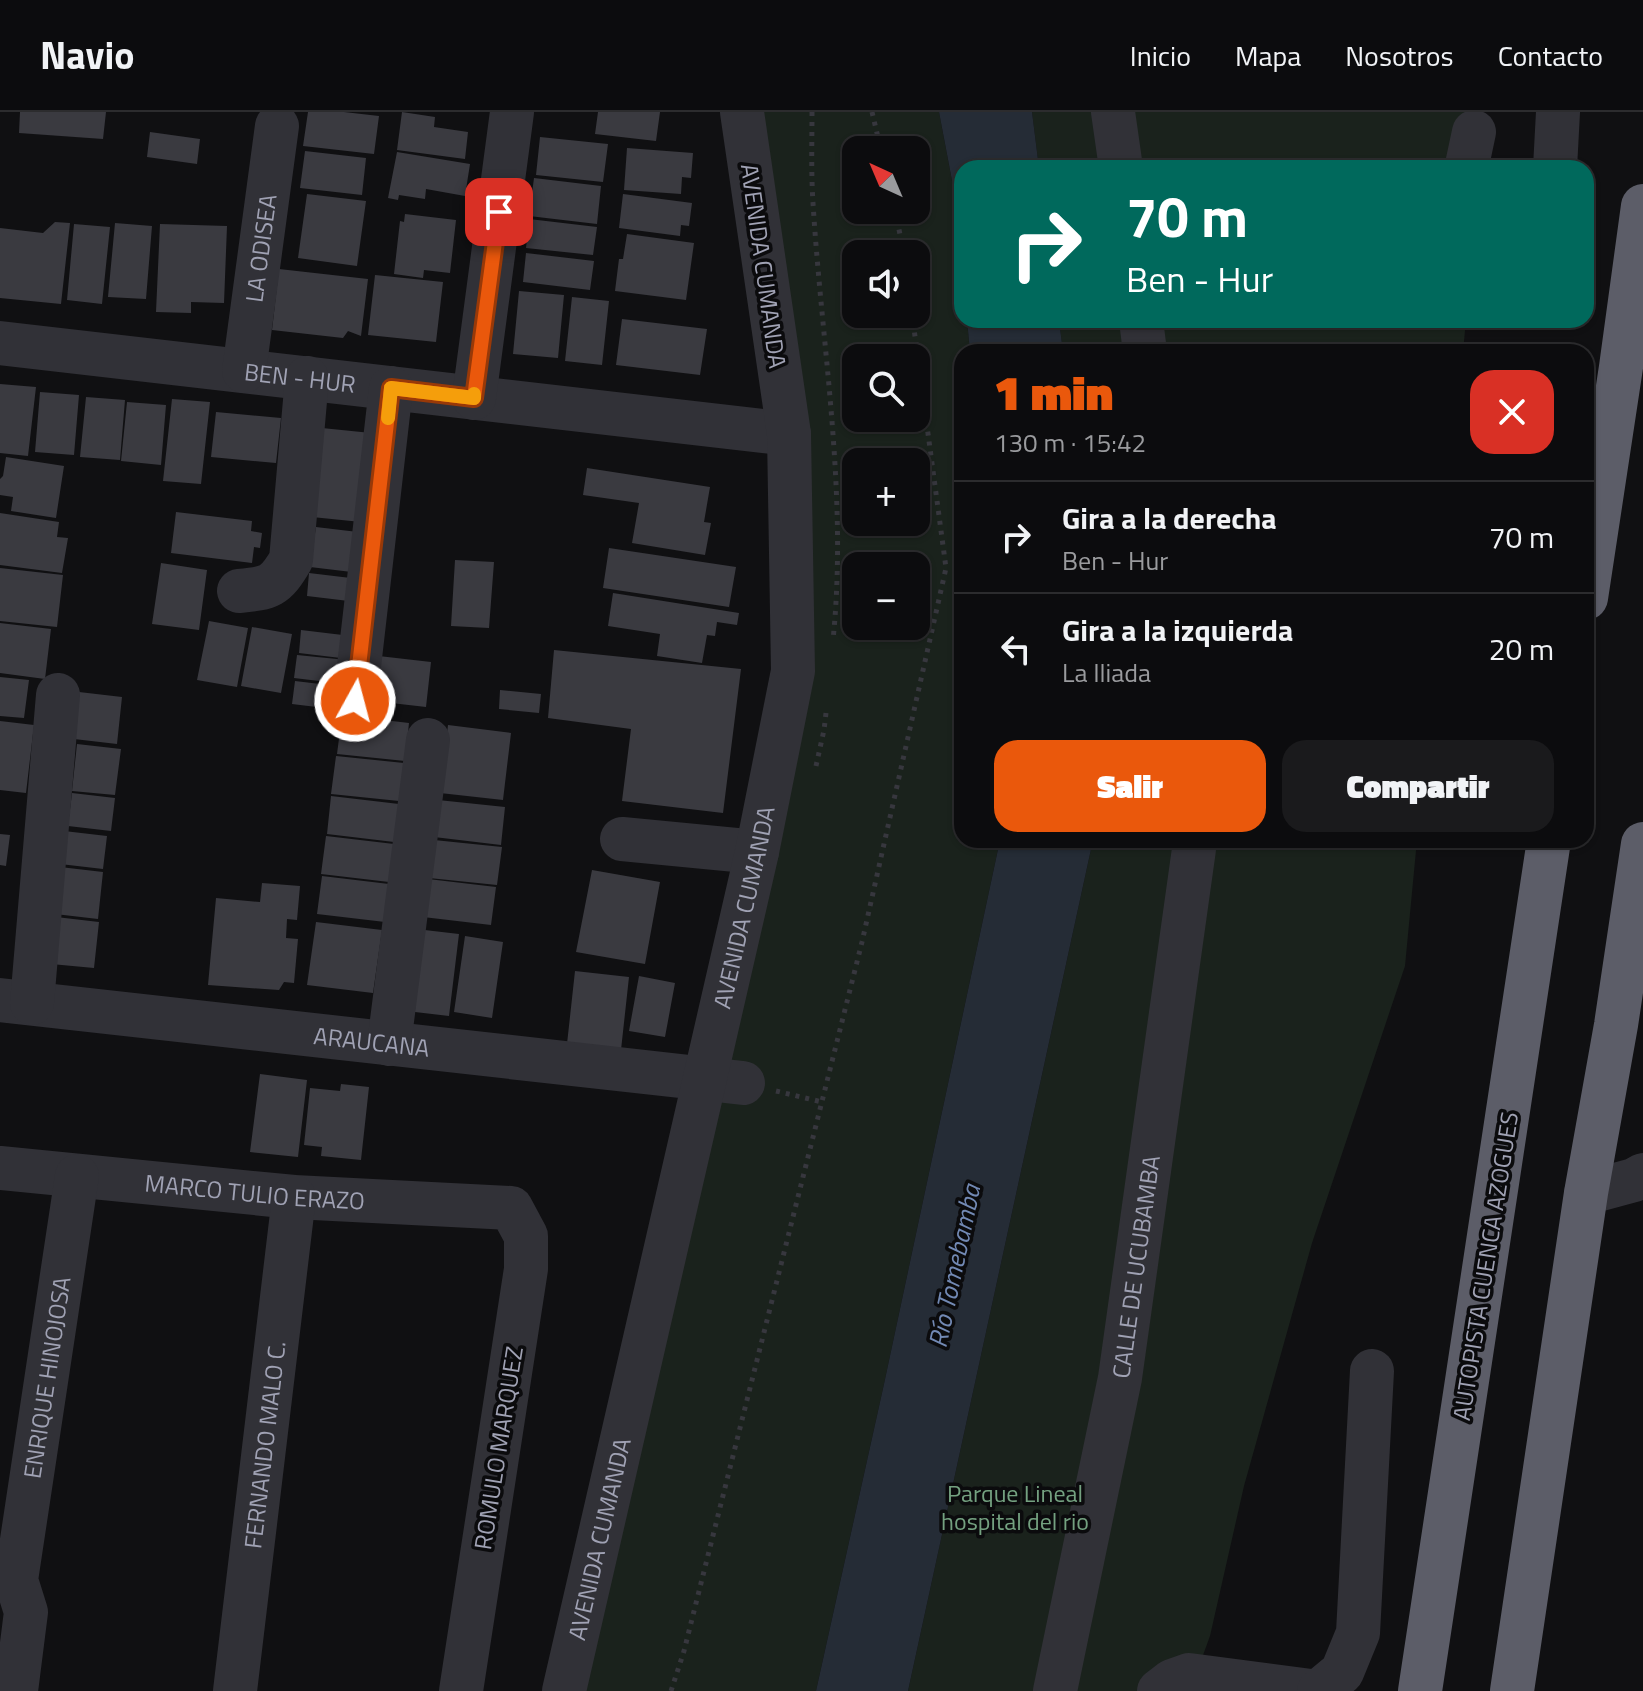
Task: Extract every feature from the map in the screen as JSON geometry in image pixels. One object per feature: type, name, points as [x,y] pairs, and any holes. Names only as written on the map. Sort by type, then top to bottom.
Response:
[{"type":"highway","points":[[1594,545],[1643,206]]},
{"type":"highway","points":[[1512,1691],[1586,1193],[1616,1025],[1643,844]]},
{"type":"highway","name":"AUTOPISTA CUENCA AZOGUES","points":[[1420,1691],[1548,848]]},
{"type":"street","points":[[474,398],[512,112]]},
{"type":"street","name":"AVENIDA CUMANDA","points":[[564,1691],[725,1082],[757,852],[793,671],[789,434],[742,112]]},
{"type":"street","points":[[1113,112],[1120,160]]},
{"type":"street","points":[[1555,160],[1558,112]]},
{"type":"street","name":"LA ODISEA","points":[[244,371],[277,126]]},
{"type":"street","name":"BEN - HUR","points":[[0,343],[789,434]]},
{"type":"street","points":[[239,591],[264,589],[280,578],[291,560],[307,378]]},
{"type":"street","points":[[355,701],[391,388]]},
{"type":"street","points":[[16,1001],[58,695]]},
{"type":"street","points":[[389,1044],[428,740]]},
{"type":"street","points":[[622,839],[757,852]]},
{"type":"street","name":"CALLE DE UCUBAMBA","points":[[1055,1691],[1120,1378],[1194,848]]},
{"type":"street","name":"ARAUCANA","points":[[16,1001],[725,1082]]},
{"type":"street","name":"MARCO TULIO ERAZO","points":[[0,1168],[294,1197],[511,1208]]},
{"type":"street","points":[[1586,1193],[1643,1175]]},
{"type":"street","name":"ENRIQUE HINOJOSA","points":[[16,1691],[26,1612],[5,1584],[77,1176]]},
{"type":"street","name":"FERNANDO MALO C.","points":[[235,1691],[294,1197]]},
{"type":"street","name":"ROMULO MARQUEZ","points":[[461,1691],[526,1269],[526,1236],[511,1208]]},
{"type":"street","points":[[1319,1691],[1342,1672],[1358,1633],[1372,1371]]},
{"type":"street","points":[[1159,1691],[1172,1681],[1189,1675],[1311,1691]]},
{"type":"path","points":[[872,112],[878,136]]},
{"type":"path","points":[[671,1691],[684,1651],[862,942],[946,568],[914,328]]},
{"type":"green space","points":[[753,112],[939,112],[954,191],[954,328],[968,328],[969,344],[954,344],[954,848],[998,848],[816,1691],[564,1691],[793,671]]},
{"type":"green space","points":[[1032,112],[1470,112],[1475,160],[1038,160]]},
{"type":"green space","points":[[1060,328],[1465,328],[1464,344],[1062,344]]},
{"type":"green space","name":"Parque Lineal hospital del rio","points":[[1091,848],[1416,848],[1405,966],[1312,1243],[1244,1486],[1210,1636],[1190,1691],[908,1691]]},
{"type":"water","points":[[939,112],[1032,112],[1038,160],[954,160],[954,191]]},
{"type":"water","points":[[968,328],[1060,328],[1062,344],[969,344]]},
{"type":"water","name":"Río Tomebamba","points":[[998,848],[1091,848],[908,1691],[816,1691]]},
{"type":"building","points":[[20,112],[106,112],[103,139],[19,133]]},
{"type":"building","points":[[308,112],[379,116],[374,154],[303,146]]},
{"type":"building","points":[[402,112],[435,117],[434,127],[468,132],[465,159],[397,150]]},
{"type":"building","points":[[598,112],[660,112],[656,141],[595,134]]},
{"type":"building","points":[[150,132],[200,139],[197,164],[147,157]]},
{"type":"building","points":[[540,137],[608,144],[603,182],[536,175]]},
{"type":"building","points":[[627,148],[693,153],[691,178],[682,177],[681,194],[624,190]]},
{"type":"building","points":[[305,151],[366,158],[362,195],[300,188]]},
{"type":"building","points":[[397,152],[470,164],[465,196],[426,189],[425,199],[399,195],[398,200],[388,198]]},
{"type":"building","points":[[534,178],[601,186],[597,224],[529,216]]},
{"type":"building","points":[[307,194],[366,201],[357,266],[298,258]]},
{"type":"building","points":[[623,194],[692,203],[689,226],[681,225],[680,236],[619,228]]},
{"type":"building","points":[[405,214],[456,220],[450,273],[424,270],[423,278],[394,274],[400,221],[404,222]]},
{"type":"building","points":[[529,219],[597,227],[593,255],[526,248]]},
{"type":"building","points":[[55,222],[70,223],[61,304],[0,298],[0,228],[43,233]]},
{"type":"building","points":[[115,223],[152,226],[146,299],[108,297]]},
{"type":"building","points":[[74,224],[110,227],[102,304],[67,300]]},
{"type":"building","points":[[160,224],[227,226],[224,303],[191,302],[191,313],[156,312]]},
{"type":"building","points":[[627,234],[694,243],[686,300],[615,291],[619,259],[623,259]]},
{"type":"building","points":[[526,253],[594,261],[590,290],[523,282]]},
{"type":"building","points":[[279,269],[368,279],[361,336],[348,331],[343,338],[272,330]]},
{"type":"building","points":[[375,275],[443,282],[436,342],[368,335]]},
{"type":"building","points":[[519,291],[564,295],[558,358],[513,354]]},
{"type":"building","points":[[572,297],[609,301],[602,365],[565,361]]},
{"type":"building","points":[[622,319],[707,329],[700,375],[616,365]]},
{"type":"building","points":[[0,384],[36,387],[28,456],[0,453]]},
{"type":"building","points":[[40,392],[79,395],[74,455],[35,452]]},
{"type":"building","points":[[86,397],[125,400],[120,460],[80,457]]},
{"type":"building","points":[[172,399],[210,402],[201,484],[163,481]]},
{"type":"building","points":[[127,402],[166,405],[161,465],[121,461]]},
{"type":"building","points":[[216,412],[281,418],[276,463],[211,457]]},
{"type":"building","points":[[322,428],[371,433],[361,522],[312,517]]},
{"type":"building","points":[[6,457],[64,466],[56,518],[11,511],[13,497],[0,495],[0,479]]},
{"type":"building","points":[[587,468],[710,487],[704,522],[711,523],[705,555],[632,543],[639,503],[583,495]]},
{"type":"building","points":[[176,512],[252,521],[251,531],[262,533],[260,548],[254,547],[252,563],[171,553]]},
{"type":"building","points":[[0,513],[59,522],[57,537],[68,538],[62,573],[0,565]]},
{"type":"building","points":[[316,527],[366,533],[360,573],[310,567]]},
{"type":"building","points":[[609,548],[736,567],[729,607],[603,588]]},
{"type":"building","points":[[455,560],[494,562],[489,628],[451,626]]},
{"type":"building","points":[[161,563],[207,570],[199,630],[152,624]]},
{"type":"building","points":[[0,568],[63,575],[57,627],[0,621]]},
{"type":"building","points":[[309,573],[359,579],[357,602],[307,596]]},
{"type":"building","points":[[613,593],[739,613],[737,625],[717,622],[715,636],[707,635],[702,663],[657,656],[660,634],[608,626]]},
{"type":"building","points":[[209,621],[248,628],[237,687],[197,680]]},
{"type":"building","points":[[0,623],[51,629],[45,679],[0,673]]},
{"type":"building","points":[[252,627],[292,634],[281,693],[241,686]]},
{"type":"building","points":[[301,630],[351,636],[349,659],[299,653]]},
{"type":"building","points":[[554,650],[741,669],[723,813],[622,801],[631,729],[548,718]]},
{"type":"building","points":[[297,655],[347,660],[344,684],[294,678]]},
{"type":"building","points":[[370,655],[431,662],[426,707],[365,700]]},
{"type":"building","points":[[0,677],[29,680],[24,718],[0,716]]},
{"type":"building","points":[[295,681],[345,687],[341,710],[292,704]]},
{"type":"building","points":[[500,690],[541,694],[539,713],[499,709]]},
{"type":"building","points":[[79,692],[122,697],[117,744],[74,739]]},
{"type":"building","points":[[342,715],[409,723],[405,761],[337,754]]},
{"type":"building","points":[[0,721],[34,725],[26,793],[0,790]]},
{"type":"building","points":[[448,725],[511,733],[503,800],[440,793]]},
{"type":"building","points":[[77,744],[121,749],[115,795],[72,791]]},
{"type":"building","points":[[336,756],[404,763],[399,801],[331,794]]},
{"type":"building","points":[[72,793],[115,798],[111,831],[68,826]]},
{"type":"building","points":[[331,796],[399,804],[394,842],[327,834]]},
{"type":"building","points":[[438,800],[505,807],[501,845],[434,837]]},
{"type":"building","points":[[64,831],[107,836],[103,869],[60,864]]},
{"type":"building","points":[[0,834],[10,835],[6,866],[0,865]]},
{"type":"building","points":[[326,836],[394,844],[389,882],[321,874]]},
{"type":"building","points":[[434,840],[502,847],[497,885],[429,878]]},
{"type":"building","points":[[60,867],[103,872],[98,919],[55,914]]},
{"type":"building","points":[[592,870],[660,882],[645,964],[576,952]]},
{"type":"building","points":[[322,876],[389,884],[385,922],[317,914]]},
{"type":"building","points":[[428,879],[496,887],[491,925],[423,917]]},
{"type":"building","points":[[262,883],[300,886],[297,920],[287,919],[286,938],[298,939],[294,983],[284,982],[279,990],[208,985],[216,898],[260,902]]},
{"type":"building","points":[[56,917],[99,922],[94,968],[51,964]]},
{"type":"building","points":[[316,922],[382,930],[373,993],[307,985]]},
{"type":"building","points":[[416,929],[459,934],[449,1016],[415,1012]]},
{"type":"building","points":[[465,936],[503,942],[492,1018],[454,1012]]},
{"type":"building","points":[[575,971],[629,977],[621,1050],[567,1044]]},
{"type":"building","points":[[639,976],[675,983],[665,1037],[629,1031]]},
{"type":"building","points":[[260,1074],[307,1080],[298,1157],[250,1152]]},
{"type":"building","points":[[341,1084],[369,1087],[361,1160],[321,1156],[322,1147],[304,1145],[310,1088],[340,1091]]},
{"type":"slow traffic","points":[[388,418],[391,388],[474,398],[474,394]]},
{"type":"route","points":[[355,701],[391,388],[474,398],[499,212]]}]
